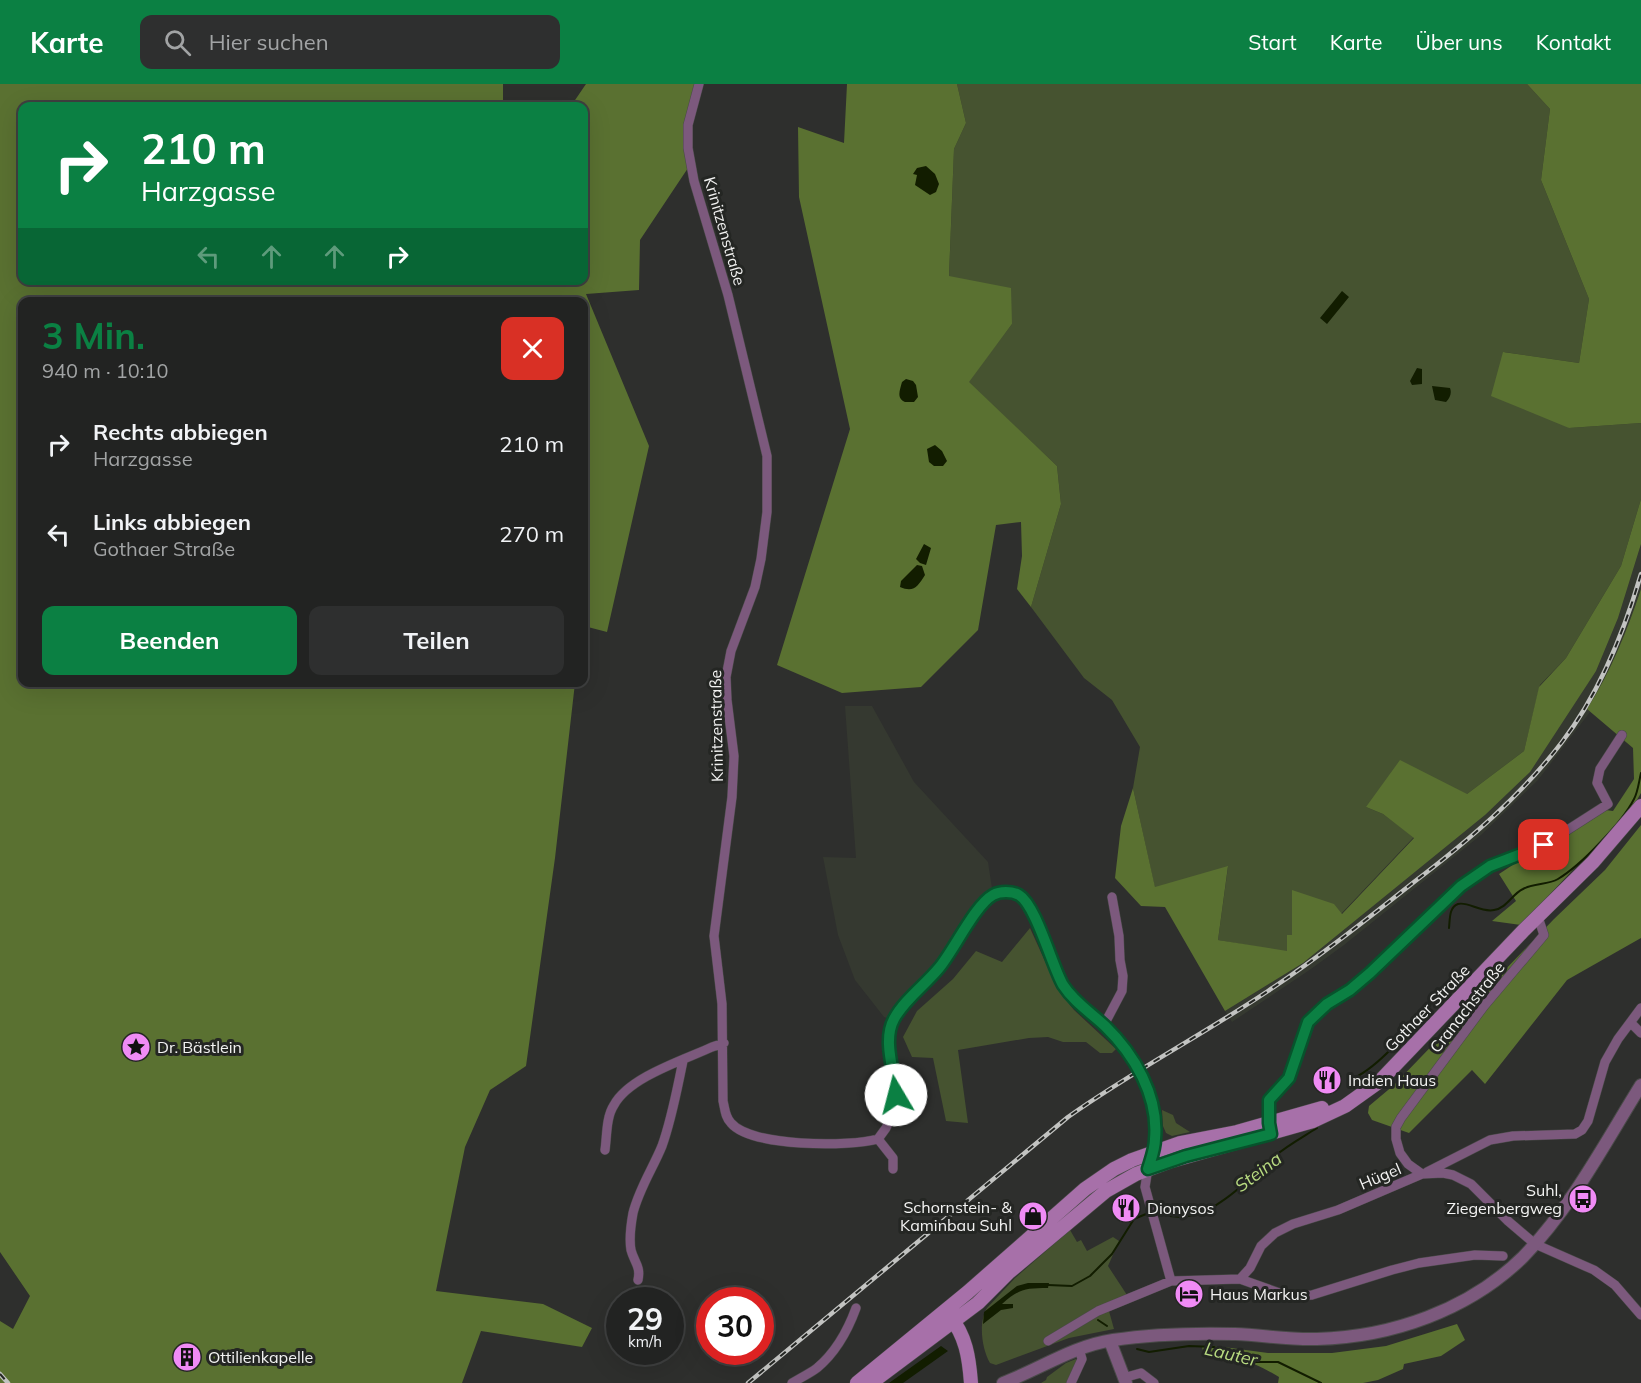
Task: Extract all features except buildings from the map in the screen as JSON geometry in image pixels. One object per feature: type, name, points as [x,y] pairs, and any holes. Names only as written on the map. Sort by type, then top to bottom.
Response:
[{"type":"main road","name":"Gothaer Straße","points":[[1270,1129],[1326,1106],[1388,1072],[1593,862],[1641,806]]},
{"type":"main road","points":[[871,1383],[950,1316],[1084,1189],[1114,1169],[1180,1143],[1270,1129]]},
{"type":"main road","points":[[857,1383],[950,1316],[978,1303],[1008,1273],[1087,1205],[1114,1186],[1148,1169],[1270,1129]]},
{"type":"main road","points":[[950,1316],[966,1343],[971,1383]]},
{"type":"street","name":"Krinitzenstraße","points":[[699,84],[688,125],[688,148],[694,181],[729,295],[767,456],[767,512],[761,559],[755,587],[731,651],[726,677],[734,756],[732,796],[714,936],[722,1004],[723,1101],[726,1115],[732,1125],[744,1132],[796,1143],[865,1142],[878,1139]]},
{"type":"street","points":[[1270,1129],[1269,1100],[1289,1078],[1308,1022],[1327,1004],[1350,990],[1370,973],[1461,886],[1490,866],[1544,845],[1608,804],[1597,783],[1598,776],[1600,769],[1622,735]]},
{"type":"street","points":[[892,1169],[893,1158],[878,1139],[891,1117],[896,1095],[890,1038],[893,1020],[939,968],[981,906],[993,895],[1006,892],[1020,896],[1033,914],[1062,984],[1075,1000],[1104,1025],[1137,1066],[1154,1116],[1155,1139],[1145,1187],[1171,1281]]},
{"type":"street","points":[[1104,1025],[1122,991],[1123,976],[1112,897]]},
{"type":"street","name":"Cranachstraße","points":[[1422,1174],[1408,1164],[1400,1153],[1396,1139],[1396,1127],[1484,1006],[1544,935],[1538,917]]},
{"type":"street","points":[[1422,1174],[1490,1140],[1513,1136],[1569,1135],[1582,1130],[1588,1122],[1605,1062],[1618,1039],[1641,1008]]},
{"type":"street","points":[[1631,1023],[1641,1033]]},
{"type":"street","points":[[605,1150],[613,1105],[621,1096],[644,1078],[724,1043]]},
{"type":"street","points":[[638,1280],[640,1270],[634,1260],[630,1239],[633,1214],[642,1188],[661,1148],[670,1120],[683,1061]]},
{"type":"street","points":[[1003,1383],[1079,1349],[1110,1341],[1177,1334],[1236,1334],[1316,1339],[1383,1331],[1455,1306],[1474,1296],[1507,1271],[1535,1244],[1574,1191],[1641,1085]]},
{"type":"street","name":"Hügel","points":[[1240,1279],[1250,1268],[1261,1246],[1275,1233],[1422,1174],[1443,1173],[1471,1184],[1535,1244],[1594,1270],[1615,1285],[1641,1315]]},
{"type":"street","points":[[1048,1341],[1098,1311],[1171,1281],[1240,1279],[1285,1295],[1305,1296],[1419,1263],[1475,1255],[1503,1256]]},
{"type":"street","points":[[792,1383],[825,1361],[846,1331],[856,1308]]},
{"type":"street","points":[[1110,1341],[1125,1380],[1141,1373],[1154,1383]]},
{"type":"street","points":[[1071,1383],[1082,1359],[1079,1349]]},
{"type":"shaded area","points":[[957,84],[1527,84],[1550,109],[1541,180],[1589,299],[1579,363],[1504,352],[1569,428],[1641,423],[1641,499],[1621,566],[1566,658],[1540,685],[1524,751],[1467,794],[1366,807],[1383,814],[1414,837],[1341,914],[1292,936],[1288,935],[1287,952],[1218,940],[1228,867],[1155,888],[1133,788],[1140,747],[1112,700],[1084,678],[1031,607],[1061,504],[1057,466],[968,382],[1012,324],[949,277],[954,149],[966,123]]},
{"type":"shaded area","points":[[926,166],[935,174],[939,184],[936,192],[930,195],[915,185],[917,175],[913,174],[917,168]]},
{"type":"shaded area","points":[[1342,291],[1349,297],[1327,324],[1320,318]]},
{"type":"shaded area","points":[[1417,368],[1422,369],[1422,384],[1412,385],[1410,381]]},
{"type":"shaded area","points":[[906,379],[913,381],[916,385],[918,397],[914,402],[905,402],[900,396],[902,382]]},
{"type":"shaded area","points":[[1432,386],[1450,388],[1449,399],[1446,402],[1435,400]]},
{"type":"shaded area","points":[[935,445],[942,451],[947,461],[943,466],[934,466],[929,462],[927,449]]},
{"type":"shaded area","points":[[924,544],[931,548],[926,565],[916,559]]},
{"type":"shaded area","points":[[1641,544],[1641,589],[1624,639],[1587,709],[1590,712],[1538,780],[1481,835],[1344,945],[1232,1022],[1225,1011],[1303,963],[1485,815],[1596,671],[1618,618]]},
{"type":"shaded area","points":[[917,565],[922,566],[925,575],[920,582],[912,589],[900,587],[901,581]]},
{"type":"shaded area","points":[[845,706],[872,706],[914,782],[988,862],[993,895],[953,949],[893,1020],[884,1017],[855,980],[838,935],[823,857],[856,858]]},
{"type":"shaded area","points":[[1030,928],[1058,990],[1074,1010],[1116,1049],[1112,1053],[1100,1053],[1086,1042],[1063,1042],[1048,1037],[958,1050],[968,1123],[946,1121],[933,1058],[912,1057],[903,1037],[917,1011],[953,979],[976,951],[1002,962]]},
{"type":"shaded area","points":[[1162,1110],[1173,1115],[1176,1123],[1190,1132],[1172,1136],[1166,1133]]},
{"type":"shaded area","points":[[1070,1230],[1077,1242],[1081,1240],[1087,1251],[1113,1237],[1119,1241],[1108,1266],[1127,1295],[1107,1304],[1114,1329],[1069,1338],[996,1365],[990,1363],[982,1336],[984,1314],[987,1308],[1015,1278]]},
{"type":"shaded area","points":[[1028,1283],[1049,1283],[1048,1288],[1028,1289],[1013,1295],[1002,1304],[1013,1304],[1013,1308],[1001,1310],[983,1324],[984,1312],[1017,1286]]},
{"type":"shaded area","points":[[941,1346],[948,1351],[903,1383],[889,1383]]},
{"type":"shaded area","points":[[1076,1359],[1077,1363],[1066,1383],[1041,1383],[1066,1363]]},
{"type":"green space","points":[[0,84],[503,84],[503,102],[18,102],[18,285],[588,285],[588,102],[574,102],[586,84],[696,84],[688,168],[640,240],[639,290],[586,294],[587,297],[18,297],[18,687],[575,687],[555,858],[526,1066],[490,1090],[465,1147],[436,1291],[543,1304],[592,1328],[582,1347],[481,1331],[462,1383],[0,1383],[0,1321],[13,1329],[30,1296],[0,1252]]},
{"type":"green space","points":[[847,84],[957,84],[966,123],[954,149],[949,276],[1011,288],[1012,324],[969,382],[1057,466],[1061,504],[1031,607],[1017,589],[1022,556],[1021,522],[996,525],[978,630],[921,687],[842,693],[777,665],[850,429],[799,197],[798,127],[844,143]]},
{"type":"green space","points":[[1527,84],[1641,84],[1641,423],[1569,428],[1491,396],[1503,352],[1579,363],[1589,299],[1541,180],[1550,109]]},
{"type":"green space","points":[[588,299],[649,446],[607,632],[588,627]]},
{"type":"green space","points":[[1641,499],[1641,544],[1618,618],[1596,671],[1530,772],[1485,815],[1303,963],[1225,1011],[1165,907],[1141,906],[1115,878],[1121,826],[1133,788],[1155,887],[1228,866],[1218,940],[1287,951],[1287,935],[1292,935],[1292,890],[1334,904],[1342,914],[1414,838],[1383,814],[1366,807],[1400,760],[1467,794],[1524,751],[1539,687],[1566,658],[1621,566]]},
{"type":"green space","points":[[1641,589],[1641,793],[1634,805],[1521,925],[1492,921],[1516,901],[1499,874],[1598,809],[1613,811],[1634,779],[1633,748],[1587,709],[1618,650]]},
{"type":"green space","points":[[1641,825],[1641,938],[1567,980],[1485,1084],[1472,1070],[1409,1133],[1372,1120],[1368,1113],[1369,1106],[1394,1085],[1554,919],[1605,870]]},
{"type":"green space","points":[[1457,1324],[1465,1340],[1441,1356],[1404,1364],[1403,1369],[1378,1380],[1363,1383],[1278,1383],[1279,1377],[1260,1367],[1233,1357],[1203,1351],[1202,1346],[1268,1353],[1332,1353],[1386,1346]]},
{"type":"waterway","name":"Steina","points":[[1449,928],[1451,911],[1458,904],[1480,909],[1499,909],[1523,889],[1554,881],[1567,873],[1600,843],[1620,820],[1635,796],[1641,773]]},
{"type":"waterway","name":"Steina","points":[[1354,1078],[1389,1051],[1441,991]]},
{"type":"waterway","name":"Steina","points":[[1162,1214],[1178,1217],[1193,1215],[1209,1209],[1238,1190],[1280,1152],[1317,1128]]},
{"type":"waterway","name":"Steina","points":[[1048,1285],[1072,1286],[1090,1276],[1112,1254],[1134,1219],[1146,1214]]},
{"type":"waterway","name":"Lauter","points":[[1098,1320],[1107,1326]]},
{"type":"waterway","name":"Lauter","points":[[1137,1349],[1149,1352],[1189,1346],[1214,1347],[1254,1362],[1278,1362],[1321,1383]]},
{"type":"railway","points":[[748,1383],[1068,1117],[1306,965],[1434,866],[1493,817],[1546,762],[1588,704],[1627,618],[1641,574]]},
{"type":"railway","points":[[0,1374],[8,1383]]},
{"type":"place","name":"Dr. Bästlein","points":[[136,1047]]},
{"type":"place","name":"Indien Haus","points":[[1327,1080]]},
{"type":"place","name":"Suhl, Ziegenbergweg","points":[[1583,1199]]},
{"type":"place","name":"Dionysos","points":[[1126,1208]]},
{"type":"place","name":"Schornstein- & Kaminbau Suhl","points":[[1033,1216]]},
{"type":"place","name":"Haus Markus","points":[[1189,1294]]},
{"type":"place","name":"Ottilienkapelle","points":[[187,1357]]},
{"type":"route","points":[[896,1095],[890,1038],[893,1020],[939,968],[981,906],[993,895],[1006,892],[1020,896],[1033,914],[1062,984],[1075,1000],[1118,1040],[1137,1066],[1153,1108],[1155,1125],[1153,1152],[1148,1169],[1186,1156],[1271,1134],[1269,1100],[1289,1078],[1308,1022],[1327,1004],[1350,990],[1370,973],[1461,886],[1490,866],[1544,845]]}]
